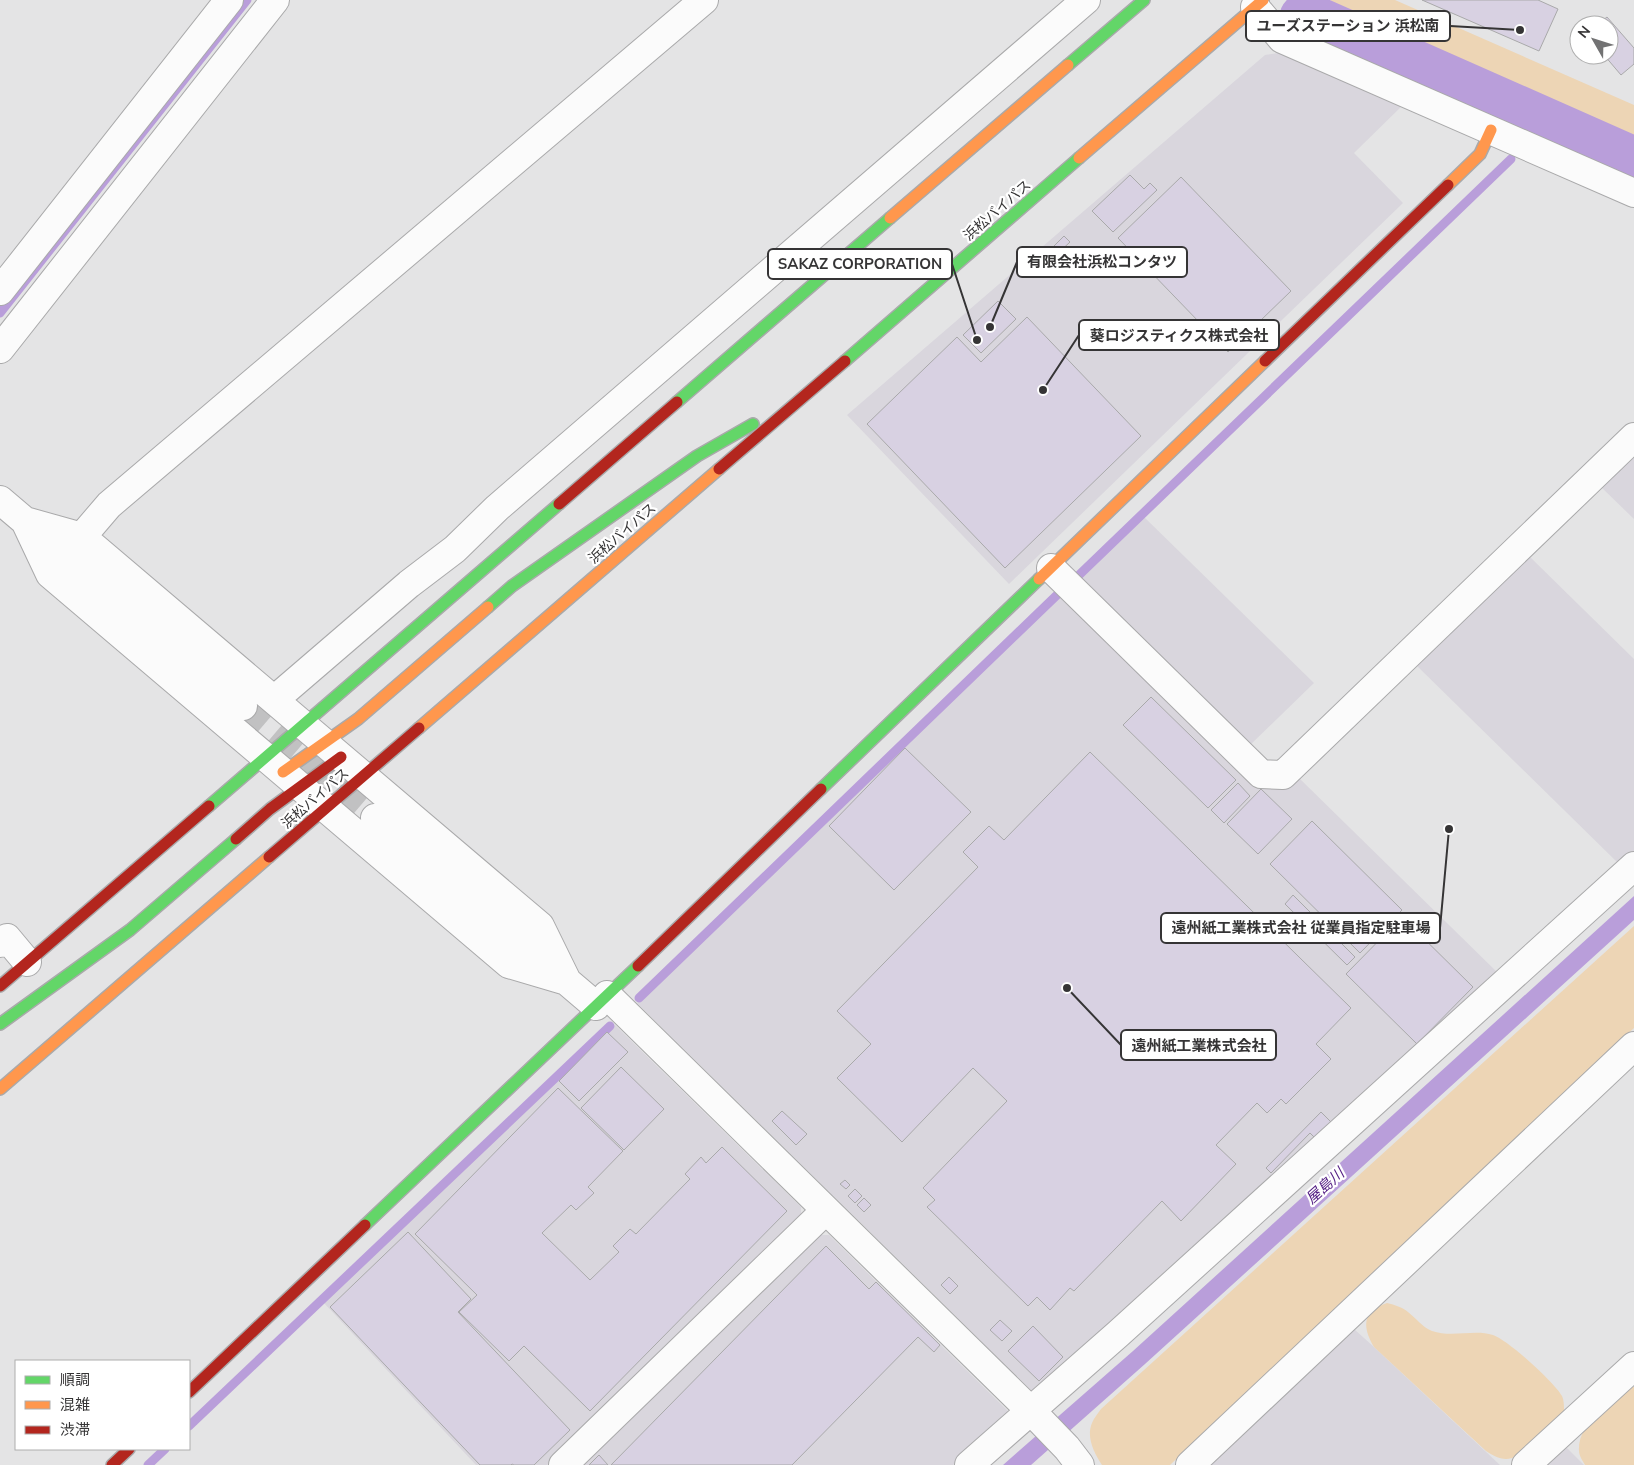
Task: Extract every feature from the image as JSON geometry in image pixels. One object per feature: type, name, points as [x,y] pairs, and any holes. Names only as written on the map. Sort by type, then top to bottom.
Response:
[{"type":"main road","points":[[0,1024],[130,930],[270,809],[303,724],[1144,0]]},
{"type":"main road","name":"浜松バイパス","points":[[0,1089],[1259,4]]},
{"type":"main road","points":[[190,1391],[602,1000],[1480,154],[1490,130]]},
{"type":"main road","points":[[0,986],[27,962],[283,772],[333,750],[358,718],[512,586],[697,456],[813,388]]},
{"type":"main road","points":[[283,772],[333,750]]},
{"type":"main road","points":[[112,1465],[128,1450]]},
{"type":"street","points":[[0,291],[229,0]]},
{"type":"street","points":[[0,349],[275,0]]},
{"type":"street","points":[[66,556],[109,505],[704,0]]},
{"type":"street","points":[[274,700],[409,584],[455,549],[497,508],[1086,0]]},
{"type":"street","points":[[1259,4],[1282,38],[1634,193]]},
{"type":"street","points":[[1051,568],[1261,774],[1283,775],[1634,437]]},
{"type":"street","points":[[0,500],[66,556],[283,772],[508,964],[566,981],[602,1000],[826,1210],[1035,1415],[1074,1456]]},
{"type":"street","points":[[25,521],[243,706]]},
{"type":"street","points":[[455,549],[478,574]]},
{"type":"street","points":[[66,556],[274,700],[303,724],[540,926],[566,981]]},
{"type":"street","points":[[375,818],[566,981]]},
{"type":"street","points":[[969,1465],[1035,1415],[1118,1334],[1634,866]]},
{"type":"street","points":[[0,943],[7,938],[27,962]]},
{"type":"street","points":[[1190,1465],[1634,1046]]},
{"type":"street","points":[[563,1465],[826,1210]]},
{"type":"street","points":[[1526,1465],[1634,1366]]},
{"type":"shaded area","points":[[1331,0],[1395,0],[1634,105],[1634,149],[1335,18],[1330,12],[1328,4]]},
{"type":"shaded area","points":[[1285,52],[1404,104],[1354,153],[1403,203],[1009,584],[847,415],[1265,55]]},
{"type":"shaded area","points":[[1634,453],[1634,519],[1600,486]]},
{"type":"shaded area","points":[[1143,516],[1314,683],[1249,746],[1078,579]]},
{"type":"shaded area","points":[[1528,555],[1634,659],[1634,851],[1619,864],[1415,664]]},
{"type":"shaded area","points":[[1062,594],[1258,787],[1285,788],[1298,777],[1499,974],[1034,1393],[637,1003]]},
{"type":"shaded area","points":[[1634,926],[1634,1028],[1170,1465],[1102,1465],[1090,1439],[1090,1428],[1101,1409]]},
{"type":"shaded area","points":[[615,1025],[801,1207],[801,1220],[547,1465],[476,1465],[323,1302]]},
{"type":"shaded area","points":[[816,1235],[829,1235],[1011,1414],[953,1465],[579,1465]]},
{"type":"shaded area","points":[[1387,1303],[1403,1309],[1432,1331],[1447,1334],[1486,1333],[1500,1338],[1550,1381],[1563,1398],[1564,1411],[1540,1438],[1518,1456],[1505,1459],[1489,1453],[1374,1347],[1367,1333],[1367,1320],[1373,1310]]},
{"type":"shaded area","points":[[1354,1329],[1374,1347],[1500,1465],[1209,1465]]},
{"type":"shaded area","points":[[1634,1387],[1634,1465],[1585,1465],[1579,1451],[1584,1431],[1597,1413]]},
{"type":"shaded area","points":[[1564,1445],[1584,1465],[1542,1465]]},
{"type":"water","name":"屋島川","points":[[1634,896],[1634,920],[1145,1364],[1031,1465],[1003,1465],[1133,1351]]},
{"type":"building","points":[[1422,0],[1538,0],[1558,9],[1539,51]]},
{"type":"building","points":[[1619,31],[1634,48],[1634,64],[1621,75],[1612,65],[1619,65]]},
{"type":"building","points":[[1130,175],[1144,189],[1150,183],[1157,190],[1113,232],[1092,211]]},
{"type":"building","points":[[1181,177],[1291,291],[1228,352],[1118,238]]},
{"type":"building","points":[[1064,236],[1070,242],[1055,256],[1050,250]]},
{"type":"building","points":[[998,301],[1016,319],[981,353],[963,335]]},
{"type":"building","points":[[1027,317],[1141,436],[1005,568],[867,424],[957,337],[981,362]]},
{"type":"building","points":[[1151,697],[1236,780],[1208,808],[1123,725]]},
{"type":"building","points":[[905,748],[971,812],[894,890],[829,826]]},
{"type":"building","points":[[1090,752],[1351,1008],[1316,1044],[1331,1059],[1286,1104],[1281,1099],[1267,1113],[1257,1103],[1216,1145],[1236,1164],[1181,1221],[1162,1201],[1074,1291],[1070,1288],[1050,1310],[1037,1297],[1028,1306],[927,1207],[935,1200],[923,1188],[1007,1101],[973,1068],[902,1142],[837,1078],[871,1044],[837,1011],[978,867],[963,852],[989,826],[1004,840]]},
{"type":"building","points":[[1238,783],[1250,796],[1224,823],[1211,810]]},
{"type":"building","points":[[1261,789],[1292,819],[1258,854],[1227,824]]},
{"type":"building","points":[[1312,821],[1402,910],[1360,953],[1270,864]]},
{"type":"building","points":[[1293,895],[1355,957],[1347,965],[1285,904]]},
{"type":"building","points":[[1402,917],[1473,987],[1417,1044],[1346,974]]},
{"type":"building","points":[[607,1032],[628,1052],[579,1101],[559,1081]]},
{"type":"building","points":[[621,1067],[664,1109],[624,1150],[581,1108]]},
{"type":"building","points":[[558,1088],[623,1151],[588,1187],[594,1193],[576,1210],[571,1205],[542,1233],[590,1280],[619,1252],[613,1246],[630,1229],[636,1234],[690,1179],[685,1174],[701,1157],[706,1163],[722,1147],[787,1211],[590,1411],[524,1346],[509,1361],[459,1312],[477,1295],[415,1234]]},
{"type":"building","points":[[782,1111],[807,1134],[796,1145],[772,1121]]},
{"type":"building","points":[[1321,1112],[1331,1122],[1315,1138],[1310,1133],[1271,1173],[1266,1168]]},
{"type":"building","points":[[845,1180],[850,1185],[846,1189],[840,1184]]},
{"type":"building","points":[[855,1189],[862,1196],[855,1203],[848,1196]]},
{"type":"building","points":[[864,1198],[871,1205],[864,1212],[857,1205]]},
{"type":"building","points":[[408,1232],[471,1299],[458,1312],[570,1430],[534,1465],[480,1465],[330,1307]]},
{"type":"building","points":[[826,1246],[869,1289],[876,1282],[940,1345],[934,1352],[918,1337],[792,1465],[611,1465]]},
{"type":"building","points":[[949,1277],[958,1286],[950,1294],[941,1285]]},
{"type":"building","points":[[1000,1320],[1012,1331],[1002,1341],[990,1330]]},
{"type":"building","points":[[1033,1326],[1063,1357],[1039,1381],[1008,1351]]},
{"type":"building","points":[[599,1455],[608,1465],[589,1465]]},
{"type":"waterway","points":[[0,313],[247,0]]},
{"type":"waterway","points":[[1306,19],[1634,164]]},
{"type":"waterway","points":[[1539,132],[1546,125]]},
{"type":"waterway","points":[[1078,576],[1511,159]]},
{"type":"waterway","points":[[639,998],[1058,594]]},
{"type":"waterway","points":[[190,1425],[610,1026]]},
{"type":"waterway","points":[[148,1465],[164,1450]]},
{"type":"tunnel","points":[[243,706],[375,818]]},
{"type":"traffic: fast","points":[[1068,65],[1144,0]]},
{"type":"traffic: fast","points":[[845,361],[1079,158]]},
{"type":"traffic: fast","points":[[677,402],[890,218]]},
{"type":"traffic: fast","points":[[488,607],[512,586],[697,456],[753,424]]},
{"type":"traffic: fast","points":[[209,806],[559,504]]},
{"type":"traffic: fast","points":[[821,789],[1039,579]]},
{"type":"traffic: fast","points":[[0,1024],[130,930],[236,839]]},
{"type":"traffic: fast","points":[[365,1225],[638,966]]},
{"type":"traffic: slow","points":[[1079,158],[1263,0]]},
{"type":"traffic: slow","points":[[890,218],[1068,65]]},
{"type":"traffic: slow","points":[[1448,185],[1480,154],[1491,130]]},
{"type":"traffic: slow","points":[[1039,579],[1265,361]]},
{"type":"traffic: slow","points":[[419,728],[719,469]]},
{"type":"traffic: slow","points":[[283,772],[358,719],[488,607]]},
{"type":"traffic: slow","points":[[0,1089],[269,857]]},
{"type":"traffic: jam","points":[[1265,361],[1448,185]]},
{"type":"traffic: jam","points":[[719,469],[845,361]]},
{"type":"traffic: jam","points":[[559,504],[677,402]]},
{"type":"traffic: jam","points":[[269,857],[419,728]]},
{"type":"traffic: jam","points":[[236,839],[270,809],[341,757]]},
{"type":"traffic: jam","points":[[638,966],[821,789]]},
{"type":"traffic: jam","points":[[0,986],[209,806]]},
{"type":"traffic: jam","points":[[190,1391],[365,1225]]},
{"type":"traffic: jam","points":[[112,1465],[128,1450]]},
{"type":"place","name":"ユーズステーション 浜松南","points":[[1520,30]]},
{"type":"place","name":"有限会社浜松コンタツ","points":[[990,327]]},
{"type":"place","name":"SAKAZ CORPORATION","points":[[977,340]]},
{"type":"place","name":"葵ロジスティクス株式会社","points":[[1043,390]]},
{"type":"place","name":"遠州紙工業株式会社 従業員指定駐車場","points":[[1449,829]]},
{"type":"place","name":"遠州紙工業株式会社","points":[[1067,988]]}]
